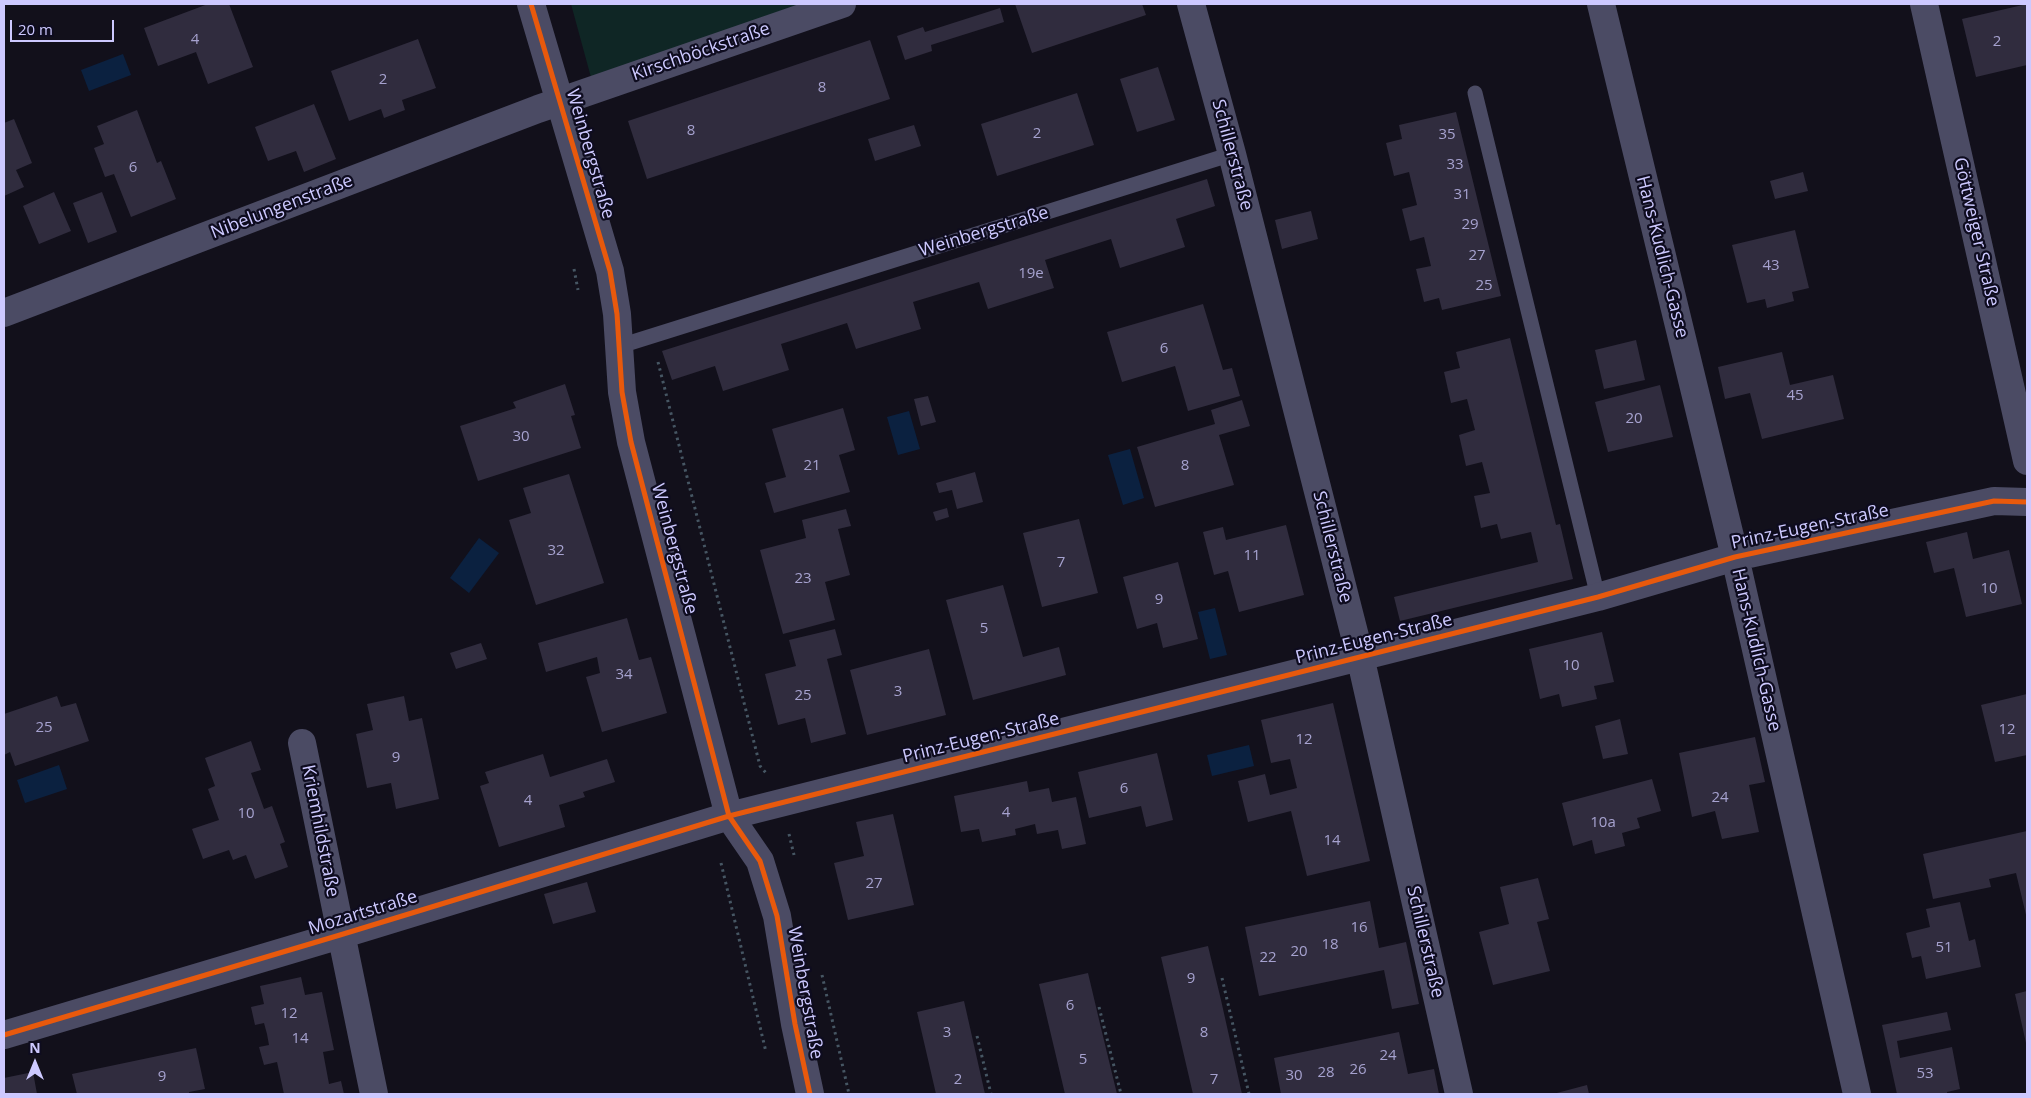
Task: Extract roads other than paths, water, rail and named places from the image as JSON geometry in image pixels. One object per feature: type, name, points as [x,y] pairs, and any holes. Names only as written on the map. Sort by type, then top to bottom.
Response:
[{"type":"street","name":"Weinbergstraße","points":[[531,4],[610,271],[620,346],[622,392],[631,442],[729,816],[760,861],[777,916],[795,1024],[810,1094]]},
{"type":"street","name":"Kirschböckstraße","points":[[561,101],[842,4]]},
{"type":"street","name":"Schillerstraße","points":[[1191,4],[1232,154],[1360,656],[1459,1094]]},
{"type":"street","name":"Hans-Kudlich-Gasse","points":[[1601,4],[1735,557],[1857,1094]]},
{"type":"street","name":"Göttweiger Straße","points":[[1924,4],[2027,461]]},
{"type":"street","name":"Nibelungenstraße","points":[[4,313],[561,101]]},
{"type":"street","name":"Prinz-Eugen-Straße","points":[[729,816],[1598,597],[1735,557],[1994,501],[2027,502]]},
{"type":"street","name":"Kriemhildstraße","points":[[302,743],[374,1094]]},
{"type":"street","name":"Mozartstraße","points":[[5,1031],[340,935],[729,816]]},
{"type":"lane","points":[[1475,94],[1598,597]]},
{"type":"lane","name":"Weinbergstraße","points":[[620,346],[1232,154]]},
{"type":"water","points":[[123,54],[131,75],[89,91],[81,70]]},
{"type":"water","points":[[909,411],[920,449],[898,455],[887,417]]},
{"type":"water","points":[[1130,449],[1144,498],[1123,505],[1108,455]]},
{"type":"water","points":[[479,538],[499,553],[469,593],[450,578]]},
{"type":"water","points":[[1215,608],[1227,655],[1210,659],[1198,612]]},
{"type":"water","points":[[1249,745],[1254,766],[1212,776],[1207,755]]},
{"type":"water","points":[[59,765],[67,789],[25,803],[17,780]]}]
